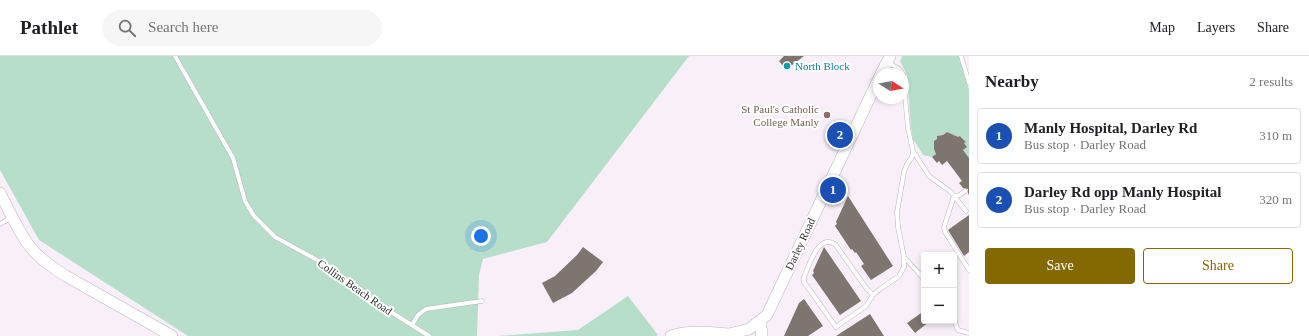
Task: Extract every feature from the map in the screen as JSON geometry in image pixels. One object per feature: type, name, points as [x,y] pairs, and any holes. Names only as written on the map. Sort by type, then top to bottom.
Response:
[{"type":"street","name":"Darley Road","points":[[760,322],[767,315],[873,91]]},
{"type":"street","points":[[0,193],[28,244],[53,268],[172,336]]},
{"type":"street","points":[[671,336],[681,333],[694,332],[724,335],[749,329],[760,322],[761,336]]},
{"type":"lane","name":"Collins Beach Road","points":[[175,56],[233,158],[244,201],[254,216],[275,237],[328,266],[372,300],[429,336]]},
{"type":"lane","points":[[961,56],[969,83]]},
{"type":"lane","points":[[888,59],[898,68]]},
{"type":"lane","points":[[906,104],[908,128],[913,151],[929,176],[951,192],[966,211]]},
{"type":"lane","points":[[873,295],[867,289],[835,244],[831,241],[826,241],[819,246],[804,277],[804,282],[836,327],[866,306],[873,295],[880,289],[900,276],[904,267],[904,257],[898,227],[897,212],[904,172],[912,157],[913,151]]},
{"type":"lane","points":[[954,196],[960,195],[965,191]]},
{"type":"lane","points":[[954,196],[944,227],[945,232],[969,270]]},
{"type":"lane","points":[[0,224],[12,217]]},
{"type":"lane","points":[[904,257],[921,276]]},
{"type":"lane","points":[[412,325],[418,315],[426,309],[482,301]]},
{"type":"lane","points":[[956,324],[958,330],[969,333]]},
{"type":"green space","points":[[0,56],[689,56],[547,242],[483,259],[479,275],[477,336],[188,336],[39,240],[0,170]]},
{"type":"green space","points":[[902,56],[959,56],[969,90],[969,158],[963,150],[967,147],[964,143],[966,142],[961,136],[956,138],[954,135],[950,135],[947,132],[938,136],[934,141],[934,149],[937,153],[932,157],[923,155],[913,139],[911,128],[909,68],[904,68],[900,61]]},
{"type":"green space","points":[[628,296],[658,335],[498,336],[578,330]]},
{"type":"building","name":"North Block","points":[[784,56],[804,56],[786,70],[779,61]]},
{"type":"building","points":[[947,132],[958,137],[960,136],[966,142],[964,143],[967,147],[963,150],[969,158],[969,195],[968,189],[963,188],[959,183],[962,181],[947,161],[942,165],[939,161],[937,163],[932,157],[936,154],[934,149],[934,141],[937,139],[937,136],[943,135]]},
{"type":"building","points":[[848,196],[893,266],[871,280],[861,266],[864,264],[856,252],[855,253],[852,249],[851,250],[835,226]]},
{"type":"building","points":[[969,215],[969,252],[964,256],[948,230]]},
{"type":"building","points":[[583,247],[603,262],[596,271],[572,293],[553,303],[542,283],[555,276],[577,255]]},
{"type":"building","points":[[824,247],[861,301],[840,315],[812,275]]},
{"type":"building","points":[[804,299],[823,326],[808,336],[784,336],[799,303]]},
{"type":"building","points":[[921,313],[921,324],[926,324],[915,333],[907,323]]},
{"type":"building","points":[[870,314],[884,336],[836,336]]},
{"type":"place","name":"North Block","points":[[787,66]]},
{"type":"place","name":"St Paul's Catholic College Manly","points":[[827,115]]},
{"type":"place","name":"Darley Rd opp Manly Hospital","points":[[840,135]]},
{"type":"place","name":"Manly Hospital, Darley Rd","points":[[833,190]]}]
